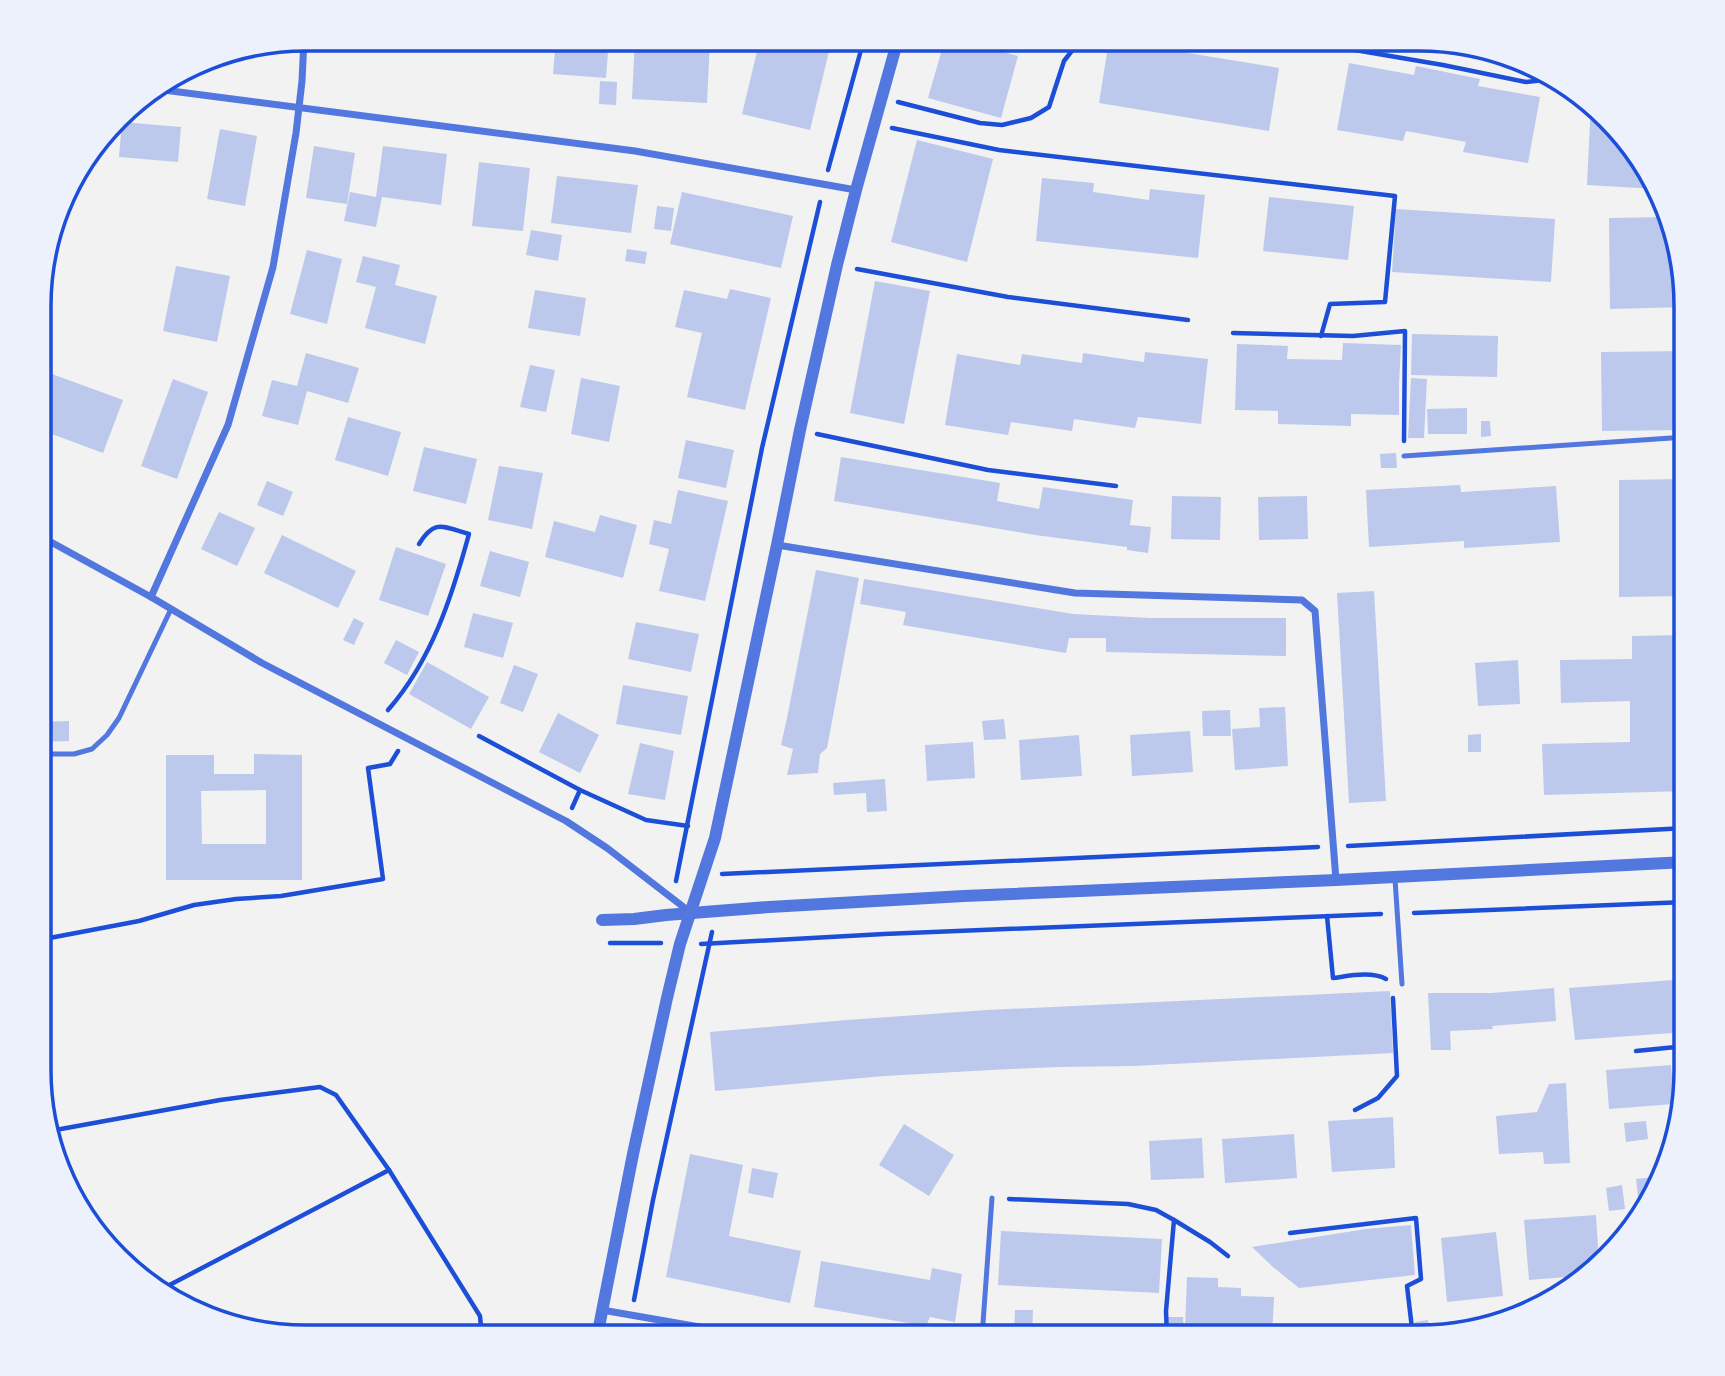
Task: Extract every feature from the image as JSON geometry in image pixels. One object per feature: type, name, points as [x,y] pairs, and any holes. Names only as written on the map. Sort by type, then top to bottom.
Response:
[{"type":"street","points":[[151,597],[228,425],[273,267],[299,108],[303,51]]},
{"type":"street","points":[[599,1325],[667,998],[680,944],[715,838],[837,265],[895,51]]},
{"type":"street","points":[[169,91],[635,151],[856,190]]},
{"type":"street","points":[[51,542],[262,663],[566,821],[647,877],[692,913]]},
{"type":"street","points":[[777,545],[1075,593],[1302,600],[1315,611],[1336,880]]},
{"type":"street","points":[[602,920],[964,896],[1674,863]]},
{"type":"street","points":[[602,1310],[691,1325]]},
{"type":"lane","points":[[1404,456],[1674,437]]},
{"type":"lane","points":[[51,754],[75,754],[92,749],[107,736],[119,718],[171,609]]},
{"type":"lane","points":[[1395,877],[1402,984]]},
{"type":"lane","points":[[983,1325],[992,1198]]},
{"type":"path","points":[[677,876],[762,448],[824,184],[861,51]]},
{"type":"path","points":[[898,102],[980,123],[1002,125],[1031,118],[1049,107],[1064,61],[1072,51]]},
{"type":"path","points":[[1361,51],[1526,82],[1539,81]]},
{"type":"path","points":[[890,128],[999,150],[1395,196],[1385,302],[1330,304],[1321,336]]},
{"type":"path","points":[[837,265],[1008,297],[1188,320]]},
{"type":"path","points":[[1233,333],[1353,336],[1405,331],[1404,456]]},
{"type":"path","points":[[800,430],[988,470],[1116,486]]},
{"type":"path","points":[[377,723],[401,696],[434,640],[456,582],[469,534],[438,526],[428,530],[419,544]]},
{"type":"path","points":[[479,736],[580,790],[646,820],[688,827]]},
{"type":"path","points":[[51,938],[139,921],[194,905],[281,896],[383,879],[368,768],[390,764]]},
{"type":"path","points":[[727,874],[1674,829]]},
{"type":"path","points":[[603,943],[709,944],[946,928],[1674,902]]},
{"type":"path","points":[[1327,916],[1333,978],[1381,976],[1392,983]]},
{"type":"path","points":[[631,1314],[709,944]]},
{"type":"path","points":[[1355,1110],[1378,1098],[1397,1076],[1393,995]]},
{"type":"path","points":[[1636,1051],[1674,1047]]},
{"type":"path","points":[[58,1130],[219,1100],[320,1087],[336,1096],[388,1170],[480,1316],[481,1325]]},
{"type":"path","points":[[169,1285],[388,1170]]},
{"type":"path","points":[[992,1198],[1128,1204],[1156,1210],[1210,1242],[1228,1256]]},
{"type":"path","points":[[1290,1233],[1416,1218],[1421,1279],[1408,1286],[1412,1325]]},
{"type":"path","points":[[1167,1325],[1174,1220]]},
{"type":"building","points":[[555,51],[608,51],[606,78],[553,74]]},
{"type":"building","points":[[634,51],[709,51],[707,103],[632,99]]},
{"type":"building","points":[[757,51],[829,51],[810,130],[742,114]]},
{"type":"building","points":[[942,51],[1000,51],[1018,56],[1001,118],[928,98]]},
{"type":"building","points":[[1107,51],[1176,51],[1279,68],[1269,131],[1099,103]]},
{"type":"building","points":[[1349,63],[1414,75],[1416,66],[1480,79],[1478,86],[1540,97],[1528,163],[1463,152],[1466,142],[1406,131],[1403,141],[1337,130]]},
{"type":"building","points":[[600,81],[617,82],[616,105],[599,104]]},
{"type":"building","points":[[1590,117],[1622,150],[1646,188],[1587,185]]},
{"type":"building","points":[[128,123],[181,127],[178,162],[119,157],[121,129]]},
{"type":"building","points":[[220,129],[257,136],[245,206],[207,199]]},
{"type":"building","points":[[917,140],[993,159],[967,262],[891,242]]},
{"type":"building","points":[[314,146],[355,153],[347,204],[306,198]]},
{"type":"building","points":[[383,146],[447,154],[441,205],[382,197],[376,227],[344,221],[350,192],[376,197]]},
{"type":"building","points":[[479,162],[530,168],[523,231],[472,226]]},
{"type":"building","points":[[557,176],[638,185],[631,233],[551,223]]},
{"type":"building","points":[[1042,178],[1094,183],[1093,192],[1149,200],[1150,189],[1205,195],[1198,258],[1036,241]]},
{"type":"building","points":[[682,192],[793,216],[781,268],[670,244]]},
{"type":"building","points":[[1269,197],[1354,206],[1348,260],[1263,251]]},
{"type":"building","points":[[657,206],[674,208],[671,231],[654,229]]},
{"type":"building","points":[[1396,209],[1555,219],[1551,282],[1392,272]]},
{"type":"building","points":[[1658,217],[1672,272],[1674,307],[1610,309],[1609,218]]},
{"type":"building","points":[[531,230],[562,235],[558,261],[526,255]]},
{"type":"building","points":[[627,249],[647,252],[645,264],[625,261]]},
{"type":"building","points":[[307,250],[342,259],[327,324],[290,314]]},
{"type":"building","points":[[363,256],[400,265],[395,285],[437,296],[425,344],[365,328],[376,287],[356,282]]},
{"type":"building","points":[[176,266],[230,276],[217,342],[163,331]]},
{"type":"building","points":[[875,281],[930,291],[904,424],[850,413]]},
{"type":"building","points":[[730,289],[771,298],[745,410],[687,397],[702,333],[675,327],[684,290],[727,299]]},
{"type":"building","points":[[535,290],[586,298],[580,336],[528,328]]},
{"type":"building","points":[[1412,334],[1498,336],[1497,377],[1411,375]]},
{"type":"building","points":[[1343,343],[1401,345],[1399,415],[1351,414],[1351,426],[1278,424],[1278,411],[1235,410],[1237,344],[1288,346],[1287,359],[1342,360]]},
{"type":"building","points":[[1674,351],[1674,430],[1602,431],[1601,352]]},
{"type":"building","points":[[1145,352],[1208,359],[1201,424],[1138,417],[1135,428],[1074,419],[1072,431],[1011,422],[1008,435],[945,425],[957,354],[1020,365],[1022,354],[1082,363],[1083,353],[1144,362]]},
{"type":"building","points":[[306,353],[359,368],[348,403],[307,391],[298,425],[262,416],[272,380],[297,386]]},
{"type":"building","points":[[530,365],[555,370],[546,412],[520,407]]},
{"type":"building","points":[[52,374],[123,400],[103,453],[51,434]]},
{"type":"building","points":[[581,378],[620,386],[609,442],[571,434]]},
{"type":"building","points":[[1411,378],[1427,379],[1424,438],[1408,438]]},
{"type":"building","points":[[173,379],[208,392],[177,479],[141,466]]},
{"type":"building","points":[[1467,408],[1467,434],[1428,434],[1427,409]]},
{"type":"building","points":[[348,417],[401,432],[388,476],[335,460]]},
{"type":"building","points":[[1481,421],[1490,421],[1491,436],[1481,437]]},
{"type":"building","points":[[686,440],[734,450],[726,488],[678,478]]},
{"type":"building","points":[[424,447],[477,459],[466,504],[413,491]]},
{"type":"building","points":[[1396,453],[1397,468],[1381,468],[1380,454]]},
{"type":"building","points":[[841,457],[1000,483],[997,501],[1039,509],[1043,487],[1133,500],[1130,525],[1151,527],[1148,553],[1127,550],[1127,547],[1035,535],[834,501]]},
{"type":"building","points":[[499,466],[543,473],[532,529],[488,520]]},
{"type":"building","points":[[1674,479],[1674,596],[1619,597],[1619,480]]},
{"type":"building","points":[[267,481],[293,492],[283,516],[257,505]]},
{"type":"building","points":[[1460,485],[1461,492],[1556,486],[1560,542],[1464,548],[1464,541],[1369,547],[1366,490]]},
{"type":"building","points":[[678,490],[728,501],[705,601],[659,591],[669,549],[649,544],[654,520],[671,524]]},
{"type":"building","points":[[1172,496],[1221,497],[1220,540],[1171,539]]},
{"type":"building","points":[[1307,496],[1308,539],[1259,540],[1258,497]]},
{"type":"building","points":[[219,512],[255,528],[237,566],[201,549]]},
{"type":"building","points":[[600,515],[637,525],[623,578],[545,557],[554,521],[595,532]]},
{"type":"building","points":[[282,535],[356,571],[338,608],[264,573]]},
{"type":"building","points":[[396,547],[446,564],[428,616],[379,600]]},
{"type":"building","points":[[490,551],[529,562],[520,597],[480,586]]},
{"type":"building","points":[[816,570],[859,578],[827,748],[820,754],[818,773],[787,775],[793,749],[781,745]]},
{"type":"building","points":[[864,579],[1073,614],[1150,618],[1286,618],[1286,656],[1106,652],[1106,638],[1069,638],[1066,653],[903,625],[906,612],[860,604]]},
{"type":"building","points":[[1374,591],[1386,801],[1349,803],[1337,593]]},
{"type":"building","points":[[473,613],[513,623],[503,658],[464,647]]},
{"type":"building","points":[[354,618],[364,623],[354,645],[343,640]]},
{"type":"building","points":[[636,622],[699,634],[691,672],[628,659]]},
{"type":"building","points":[[1674,635],[1674,791],[1544,795],[1542,744],[1630,742],[1630,701],[1561,703],[1560,660],[1632,659],[1632,636]]},
{"type":"building","points":[[396,640],[419,652],[407,675],[384,663]]},
{"type":"building","points":[[1518,660],[1520,704],[1478,706],[1475,663]]},
{"type":"building","points":[[427,662],[489,697],[471,729],[409,694]]},
{"type":"building","points":[[514,665],[538,674],[523,712],[500,703]]},
{"type":"building","points":[[623,685],[688,696],[681,735],[616,724]]},
{"type":"building","points":[[1285,707],[1288,766],[1235,770],[1232,729],[1260,727],[1259,708]]},
{"type":"building","points":[[1230,710],[1231,736],[1203,736],[1202,711]]},
{"type":"building","points":[[558,713],[599,735],[580,773],[539,752]]},
{"type":"building","points":[[1004,719],[1006,739],[984,740],[982,721]]},
{"type":"building","points":[[69,721],[69,741],[51,742],[51,722]]},
{"type":"building","points":[[1190,731],[1193,772],[1132,776],[1130,735]]},
{"type":"building","points":[[1481,734],[1481,752],[1468,752],[1468,735]]},
{"type":"building","points":[[1079,735],[1082,776],[1021,780],[1019,740]]},
{"type":"building","points":[[973,742],[975,778],[927,781],[925,745]]},
{"type":"building","points":[[640,743],[674,751],[665,800],[628,794]]},
{"type":"building","points":[[254,754],[302,755],[302,880],[166,880],[166,755],[214,755],[214,774],[254,774]],"holes":[[[266,790],[266,844],[202,844],[201,791]]]},
{"type":"building","points":[[885,779],[887,811],[867,812],[866,793],[834,795],[833,783]]},
{"type":"building","points":[[1674,980],[1674,1033],[1575,1040],[1569,988]]},
{"type":"building","points":[[1554,988],[1556,1021],[1450,1031],[1451,1050],[1431,1050],[1428,993],[1491,993]]},
{"type":"building","points":[[1390,991],[1393,1053],[991,1070],[715,1091],[710,1032],[987,1010]]},
{"type":"building","points":[[1671,1065],[1672,1104],[1609,1109],[1606,1070]]},
{"type":"building","points":[[1566,1083],[1570,1163],[1544,1164],[1543,1152],[1499,1154],[1496,1116],[1537,1112],[1549,1084]]},
{"type":"building","points":[[1393,1117],[1395,1168],[1332,1172],[1328,1121]]},
{"type":"building","points":[[1646,1121],[1648,1139],[1626,1142],[1624,1123]]},
{"type":"building","points":[[904,1124],[954,1155],[929,1196],[879,1165]]},
{"type":"building","points":[[1294,1134],[1297,1178],[1225,1183],[1222,1139]]},
{"type":"building","points":[[1202,1138],[1204,1178],[1151,1180],[1149,1141]]},
{"type":"building","points":[[690,1154],[743,1165],[729,1236],[801,1251],[790,1303],[666,1277]]},
{"type":"building","points":[[752,1168],[778,1173],[773,1198],[748,1193]]},
{"type":"building","points":[[1651,1177],[1638,1201],[1636,1179]]},
{"type":"building","points":[[1622,1185],[1625,1209],[1609,1211],[1606,1188]]},
{"type":"building","points":[[1596,1215],[1598,1252],[1569,1277],[1529,1280],[1524,1220]]},
{"type":"building","points":[[1411,1225],[1415,1275],[1299,1288],[1252,1247],[1366,1229]]},
{"type":"building","points":[[1001,1231],[1162,1239],[1159,1293],[998,1285]]},
{"type":"building","points":[[1496,1232],[1503,1296],[1447,1302],[1441,1238]]},
{"type":"building","points":[[821,1261],[930,1280],[932,1268],[962,1274],[955,1322],[930,1317],[926,1325],[920,1325],[814,1307]]},
{"type":"building","points":[[1187,1277],[1218,1278],[1218,1287],[1241,1288],[1241,1296],[1274,1297],[1273,1325],[1185,1325]]},
{"type":"building","points":[[1015,1310],[1033,1310],[1032,1325],[1014,1325]]},
{"type":"building","points":[[1168,1317],[1183,1317],[1183,1325],[1168,1325]]},
{"type":"building","points":[[1428,1320],[1429,1325],[1415,1325],[1415,1322]]}]
